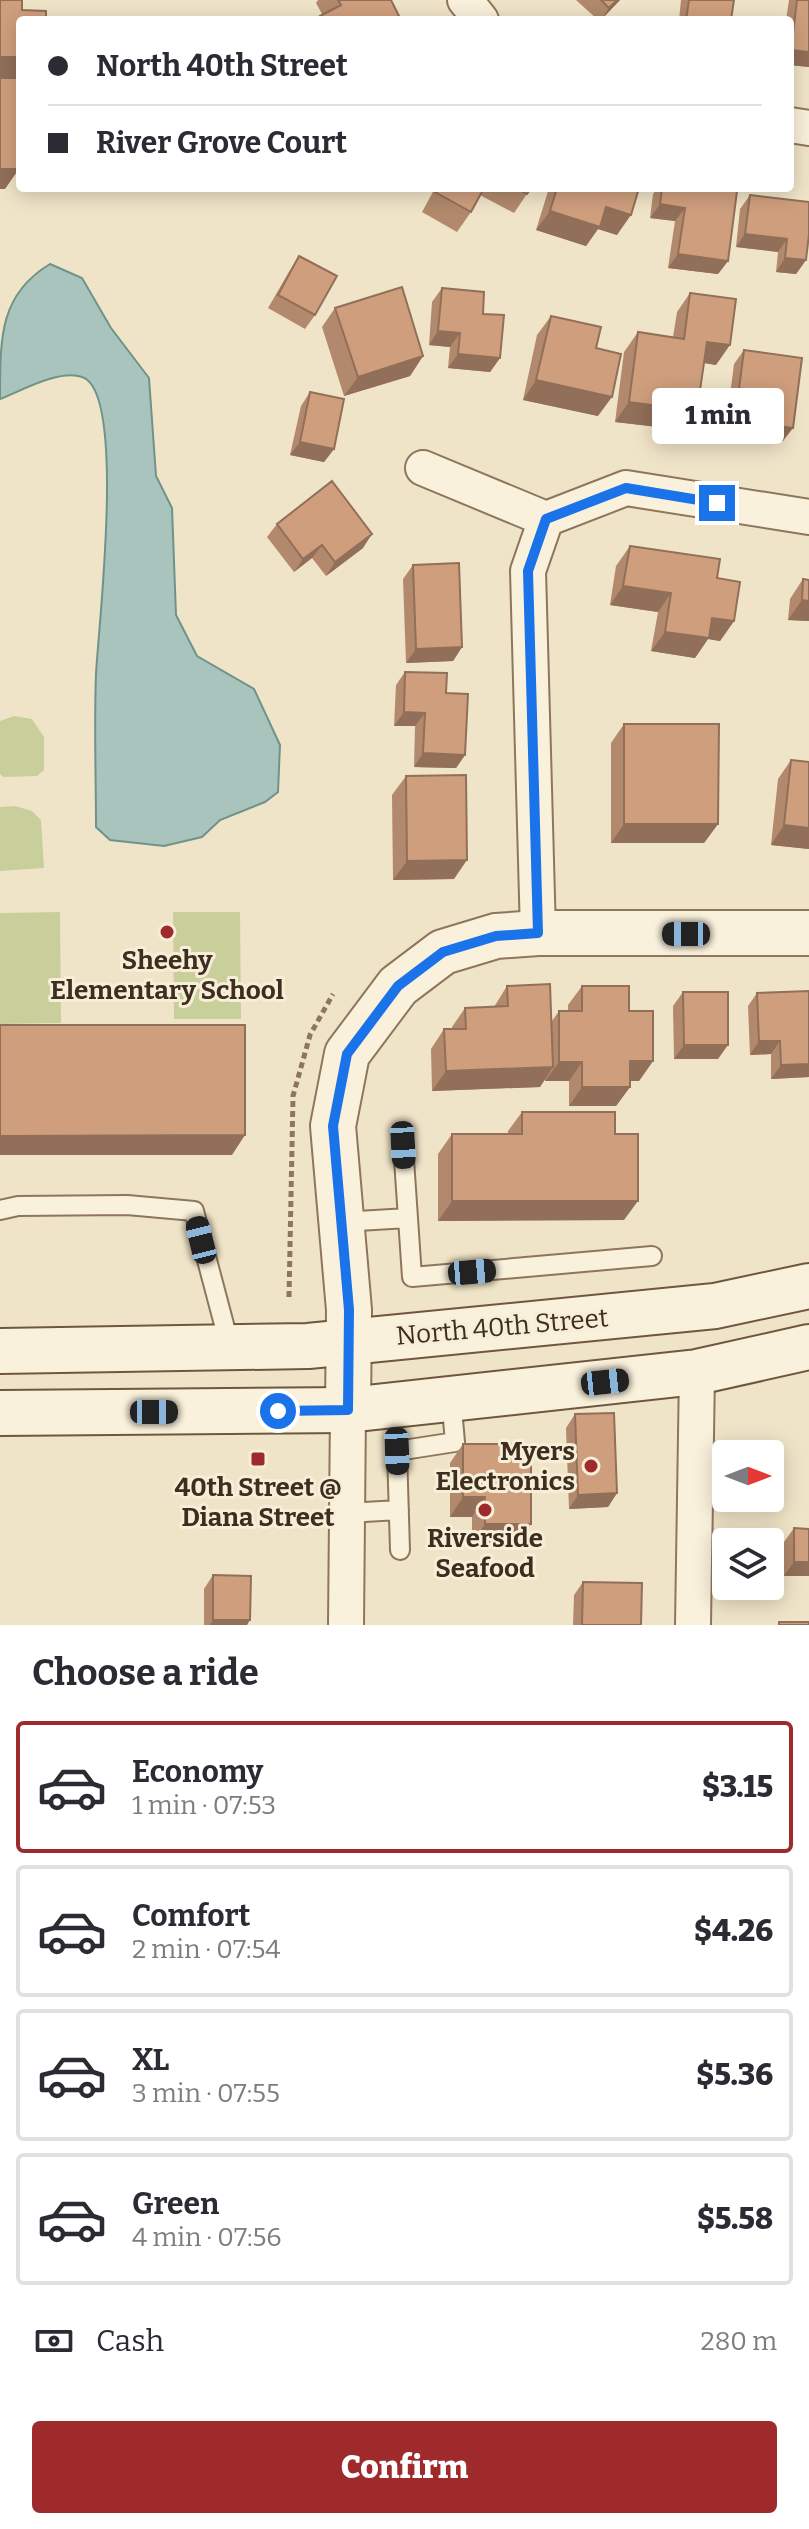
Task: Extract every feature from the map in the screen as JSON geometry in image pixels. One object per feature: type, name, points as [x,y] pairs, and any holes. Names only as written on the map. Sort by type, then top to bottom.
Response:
[{"type":"main road","points":[[348,1410],[350,1342],[333,1126],[347,1054],[398,986],[443,952],[496,936],[538,933],[809,933]]},
{"type":"main road","name":"North 40th Street","points":[[0,1351],[350,1342],[715,1306],[809,1286]]},
{"type":"main road","points":[[0,1413],[348,1410],[697,1372],[809,1347]]},
{"type":"street","points":[[465,0],[478,16]]},
{"type":"street","points":[[423,468],[546,519],[626,488],[809,517]]},
{"type":"street","points":[[538,933],[528,571],[546,519]]},
{"type":"street","points":[[693,1625],[697,1372]]},
{"type":"street","points":[[346,1625],[348,1410]]},
{"type":"lane","points":[[403,1145],[412,1277],[652,1256]]},
{"type":"lane","points":[[0,1210],[18,1206],[127,1205],[194,1211],[230,1347]]},
{"type":"lane","points":[[341,1222],[408,1218]]},
{"type":"lane","points":[[400,1550],[397,1451],[455,1442],[451,1398]]},
{"type":"lane","points":[[347,1513],[399,1510]]},
{"type":"green space","points":[[14,716],[32,719],[44,737],[44,770],[37,776],[3,777],[0,774],[0,721]]},
{"type":"green space","points":[[15,806],[32,811],[41,820],[44,868],[0,871],[0,807]]},
{"type":"green space","points":[[60,912],[61,1023],[0,1024],[0,913]]},
{"type":"green space","points":[[173,912],[240,912],[241,1019],[174,1019]]},
{"type":"water","points":[[50,264],[82,278],[111,328],[149,378],[156,476],[172,508],[176,615],[197,656],[254,689],[280,745],[278,792],[265,802],[220,820],[202,837],[164,846],[110,840],[96,827],[95,693],[107,514],[107,466],[96,392],[82,377],[73,375],[40,382],[0,399],[6,319],[21,289]]},
{"type":"building","points":[[0,0],[22,0],[22,10],[46,11],[46,16],[16,16],[16,57],[0,57]]},
{"type":"building","points":[[338,0],[391,0],[399,16],[320,16],[341,5]]},
{"type":"building","points":[[601,0],[617,0],[609,8]]},
{"type":"building","points":[[689,0],[734,0],[732,16],[687,16]]},
{"type":"building","points":[[797,0],[809,0],[809,52],[794,50]]},
{"type":"building","points":[[0,78],[16,78],[16,169],[0,169]]},
{"type":"building","points":[[435,192],[482,192],[471,212]]},
{"type":"building","points":[[556,192],[638,192],[631,215],[606,207],[600,227],[550,211]]},
{"type":"building","points":[[662,192],[737,192],[728,261],[678,254],[685,208],[660,204]]},
{"type":"building","points":[[750,195],[809,202],[806,260],[785,258],[787,239],[745,234]]},
{"type":"building","points":[[299,256],[337,276],[315,315],[278,295]]},
{"type":"building","points":[[402,287],[423,356],[358,377],[335,308]]},
{"type":"building","points":[[442,288],[484,292],[483,314],[504,315],[500,358],[458,354],[460,333],[438,331]]},
{"type":"building","points":[[690,293],[736,299],[730,345],[707,342],[697,411],[629,402],[638,332],[684,339]]},
{"type":"building","points":[[551,316],[601,327],[596,348],[621,354],[612,397],[536,380]]},
{"type":"building","points":[[744,350],[802,358],[793,428],[735,420]]},
{"type":"building","points":[[310,392],[344,399],[334,449],[300,442]]},
{"type":"building","points":[[332,481],[372,534],[335,562],[322,545],[303,559],[277,524]]},
{"type":"building","points":[[630,546],[720,559],[717,578],[740,582],[734,621],[712,618],[709,638],[665,632],[671,593],[623,586]]},
{"type":"building","points":[[459,563],[462,647],[416,649],[413,565]]},
{"type":"building","points":[[803,579],[809,580],[809,601],[802,600]]},
{"type":"building","points":[[405,672],[447,673],[446,693],[468,694],[465,755],[423,753],[425,713],[404,712]]},
{"type":"building","points":[[624,724],[719,724],[718,824],[624,824]]},
{"type":"building","points":[[791,760],[809,762],[809,828],[784,825]]},
{"type":"building","points":[[466,775],[467,860],[407,861],[406,776]]},
{"type":"building","points":[[550,984],[553,1067],[446,1071],[444,1029],[466,1029],[465,1008],[508,1006],[507,986]]},
{"type":"building","points":[[582,986],[629,986],[629,1011],[653,1011],[653,1061],[630,1061],[630,1087],[582,1087],[582,1062],[559,1062],[559,1011],[582,1011]]},
{"type":"building","points":[[809,991],[809,1064],[781,1065],[780,1041],[759,1041],[757,993]]},
{"type":"building","points":[[683,992],[728,992],[728,1045],[684,1045]]},
{"type":"building","points":[[0,1025],[245,1025],[245,1135],[0,1136]]},
{"type":"building","points":[[522,1112],[615,1112],[615,1134],[638,1134],[638,1201],[452,1201],[452,1134],[522,1134]]},
{"type":"building","points":[[614,1413],[617,1493],[578,1495],[575,1414]]},
{"type":"building","points":[[463,1444],[531,1444],[531,1524],[485,1524],[485,1497],[463,1497]]},
{"type":"building","points":[[794,1528],[809,1529],[809,1562],[794,1562]]},
{"type":"building","points":[[213,1575],[251,1576],[250,1620],[213,1620]]},
{"type":"building","points":[[583,1582],[642,1583],[641,1625],[582,1625]]},
{"type":"building","points":[[779,1622],[809,1622],[809,1625],[779,1625]]},
{"type":"place","name":"Sheehy Elementary School","points":[[167,932]]},
{"type":"place","name":"40th Street @ Diana Street","points":[[258,1459]]},
{"type":"place","name":"Myers Electronics","points":[[591,1466]]},
{"type":"place","name":"Riverside Seafood","points":[[485,1510]]},
{"type":"route","points":[[278,1411],[348,1410],[349,1310],[333,1126],[347,1054],[398,986],[443,952],[496,936],[538,933],[528,571],[546,519],[626,488],[717,503]]}]
